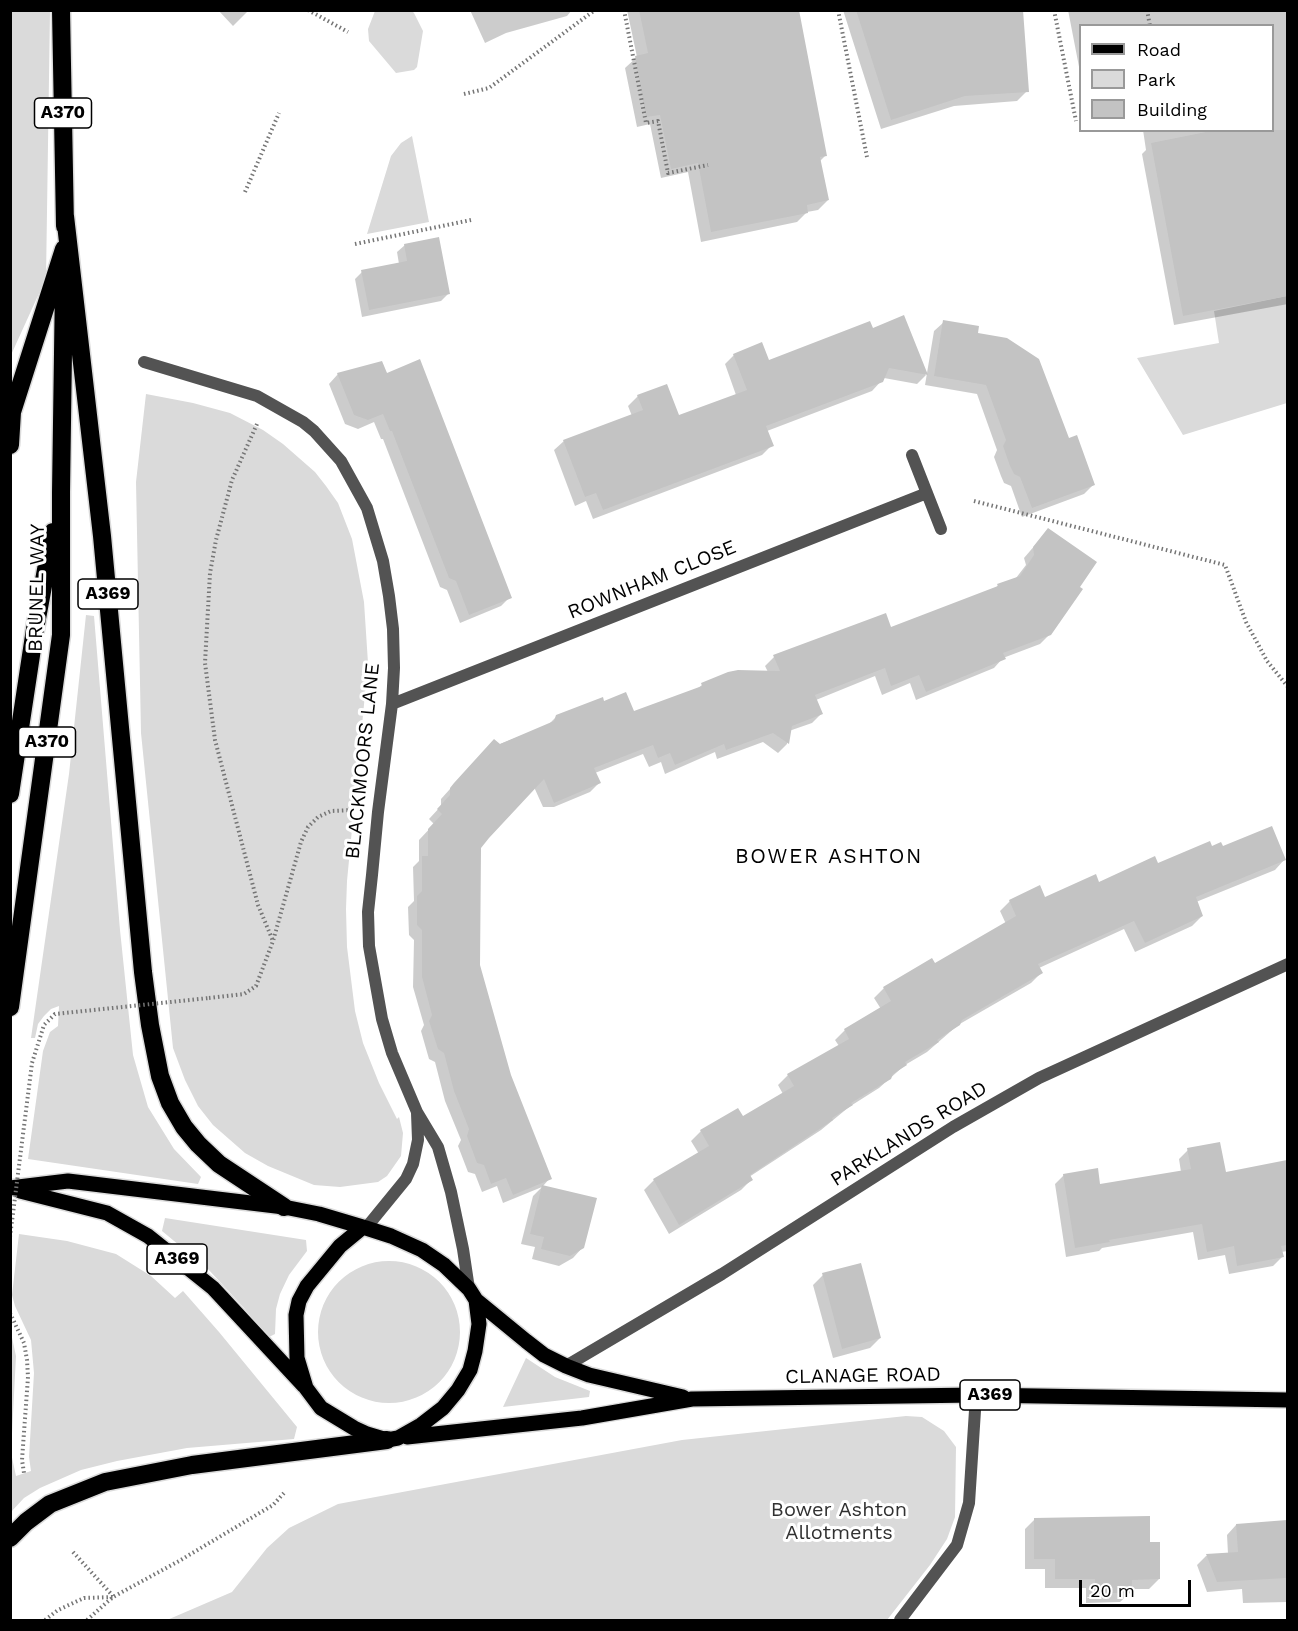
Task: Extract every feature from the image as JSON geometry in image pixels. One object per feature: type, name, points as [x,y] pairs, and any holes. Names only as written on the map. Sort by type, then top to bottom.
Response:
[{"type":"highway","name":"BRUNEL WAY","points":[[12,999],[61,635],[65,216],[61,10]]},
{"type":"highway","name":"A369","points":[[65,216],[102,537],[143,972],[150,1026],[160,1076],[170,1103],[184,1127],[198,1144],[219,1164],[284,1207]]},
{"type":"highway","points":[[10,445],[12,412],[64,249]]},
{"type":"highway","name":"BRUNEL WAY","points":[[10,794],[35,629],[61,492]]},
{"type":"highway","points":[[10,1538],[26,1522],[50,1504],[105,1482],[192,1465],[393,1439]]},
{"type":"main road","name":"A369","points":[[10,1189],[68,1181],[284,1207],[319,1214],[422,1250],[444,1264],[472,1294]]},
{"type":"main road","name":"A369","points":[[10,1189],[107,1213],[148,1236],[213,1288],[306,1388]]},
{"type":"main road","points":[[364,1228],[340,1246],[307,1286],[299,1301],[295,1334],[297,1358],[306,1388],[312,1399],[331,1415],[367,1434],[393,1439],[422,1425],[443,1408],[458,1390],[470,1370],[480,1324],[472,1294]]},
{"type":"main road","name":"CLANAGE ROAD","points":[[472,1294],[544,1355],[566,1366],[590,1375],[692,1399]]},
{"type":"main road","name":"CLANAGE ROAD","points":[[393,1439],[582,1418],[692,1399],[976,1395],[1287,1400]]},
{"type":"street","name":"BLACKMOORS LANE","points":[[144,362],[267,401],[303,423],[341,461],[367,508],[383,561],[392,618],[394,668],[392,704],[368,912],[369,946],[382,1018],[401,1075],[417,1112],[438,1147],[451,1192],[472,1294]]},
{"type":"street","points":[[912,455],[941,529]]},
{"type":"street","name":"ROWNHAM CLOSE","points":[[392,704],[927,493]]},
{"type":"street","name":"PARKLANDS ROAD","points":[[566,1366],[722,1274],[953,1127],[1039,1078],[1287,964]]},
{"type":"street","name":"BLACKMOORS LANE","points":[[364,1228],[406,1179],[413,1164],[418,1140],[417,1112]]},
{"type":"street","points":[[900,1620],[957,1545],[969,1503],[976,1395]]},
{"type":"path","points":[[308,10],[348,32]]},
{"type":"path","points":[[464,94],[489,88],[595,10]]},
{"type":"path","points":[[624,10],[646,123],[658,121],[668,173],[708,165]]},
{"type":"path","points":[[838,10],[867,156]]},
{"type":"path","points":[[1054,10],[1076,121]]},
{"type":"path","points":[[245,192],[279,113]]},
{"type":"path","points":[[356,243],[471,220]]},
{"type":"path","points":[[267,401],[232,480],[216,540],[210,573],[205,663],[215,740],[258,904],[273,941]]},
{"type":"path","points":[[974,501],[1225,565],[1246,622],[1267,661],[1287,687]]},
{"type":"path","points":[[10,1237],[32,1063],[44,1025],[55,1014],[244,994],[256,986],[273,941],[301,842],[312,822],[331,811],[378,812]]},
{"type":"path","points":[[10,1313],[27,1359],[28,1377],[22,1460],[24,1473]]},
{"type":"path","points":[[87,1620],[113,1597],[273,1506],[284,1493]]},
{"type":"path","points":[[73,1552],[113,1597]]},
{"type":"path","points":[[45,1620],[58,1610],[84,1598],[113,1597]]},
{"type":"green space","points":[[11,11],[50,11],[46,278],[11,355]]},
{"type":"green space","points":[[375,11],[412,11],[414,13],[423,31],[417,67],[414,70],[396,73],[369,41],[368,29]]},
{"type":"green space","points":[[412,136],[429,222],[367,234],[391,156],[401,143]]},
{"type":"green space","points":[[1287,296],[1287,403],[1183,435],[1137,358],[1219,343],[1214,311]]},
{"type":"green space","points":[[146,394],[230,413],[263,430],[283,444],[315,472],[326,486],[338,503],[352,539],[364,602],[368,663],[347,881],[347,947],[355,1011],[363,1043],[379,1083],[397,1119],[399,1117],[403,1133],[401,1156],[387,1176],[378,1182],[340,1187],[314,1185],[268,1166],[245,1153],[213,1125],[198,1106],[173,1048],[141,733],[136,482]]},
{"type":"green space","points":[[86,615],[94,616],[120,930],[133,1055],[148,1107],[174,1149],[201,1177],[198,1184],[28,1159],[43,1051],[50,1032],[58,1026],[59,1006],[51,1009],[44,1016],[38,1024],[35,1038],[31,1038],[69,774]]},
{"type":"green space","points":[[165,1218],[306,1240],[307,1251],[289,1275],[280,1294],[276,1309],[275,1334],[267,1338],[244,1308],[208,1269],[162,1231]]},
{"type":"green space","points":[[19,1234],[67,1241],[116,1254],[151,1276],[175,1298],[183,1291],[297,1427],[294,1439],[187,1448],[81,1470],[40,1488],[24,1498],[11,1512],[11,1453],[16,1476],[31,1471],[29,1457],[34,1373],[31,1340],[12,1295]]},
{"type":"green space","points":[[389,1261],[416,1266],[439,1282],[455,1305],[460,1332],[455,1359],[439,1382],[416,1398],[389,1403],[362,1398],[339,1382],[323,1359],[318,1332],[323,1305],[339,1282],[362,1266]]},
{"type":"green space","points":[[11,1333],[16,1356],[11,1453]]},
{"type":"green space","points":[[526,1358],[555,1377],[590,1391],[589,1397],[503,1407]]},
{"type":"green space","name":"Bower Ashton Allotments","points":[[906,1416],[922,1417],[944,1431],[956,1447],[955,1517],[947,1539],[930,1565],[887,1620],[167,1620],[232,1592],[267,1548],[289,1528],[338,1504],[682,1440]]},
{"type":"building","points":[[639,10],[799,10],[827,156],[820,157],[829,200],[807,205],[808,213],[711,232],[698,163],[671,169],[660,115],[646,117],[635,56],[648,53]]},
{"type":"building","points":[[856,10],[1023,10],[1029,92],[965,96],[891,120]]},
{"type":"building","points":[[1287,130],[1287,296],[1183,316],[1151,143],[1206,132]]},
{"type":"building","points":[[439,237],[450,294],[369,310],[361,270],[407,261],[404,244]]},
{"type":"building","points":[[904,315],[928,375],[889,368],[883,382],[766,426],[774,446],[603,510],[596,493],[585,497],[563,440],[643,410],[637,395],[667,384],[679,415],[747,390],[733,354],[762,342],[769,360],[870,321],[873,328]]},
{"type":"building","points":[[943,320],[979,326],[978,333],[1007,338],[1039,359],[1069,438],[1077,435],[1095,485],[1032,508],[1020,477],[1014,474],[1010,466],[1003,446],[1006,440],[986,385],[934,376]]},
{"type":"building","points":[[420,359],[512,598],[469,615],[456,581],[449,578],[392,431],[383,414],[368,420],[354,415],[337,373],[382,361],[387,373]]},
{"type":"building","points":[[1048,528],[1097,562],[1080,587],[1083,589],[1051,635],[1003,653],[1006,659],[926,692],[919,675],[891,686],[885,668],[815,695],[823,714],[792,726],[789,744],[773,733],[726,750],[724,744],[675,765],[670,753],[658,758],[653,745],[594,768],[601,783],[554,803],[544,779],[489,838],[481,848],[480,965],[511,1075],[552,1179],[513,1195],[506,1178],[491,1184],[484,1165],[477,1163],[467,1136],[469,1129],[454,1091],[444,1053],[438,1049],[429,1021],[432,1015],[422,977],[422,930],[417,925],[417,896],[422,891],[422,856],[428,856],[428,829],[442,814],[437,809],[450,795],[450,788],[454,783],[494,739],[500,744],[554,721],[556,715],[603,697],[604,701],[626,692],[634,711],[702,686],[701,683],[728,672],[738,670],[780,671],[773,655],[886,613],[891,627],[998,586],[997,584],[1020,576],[1034,555],[1033,547]]},
{"type":"building","points":[[1272,826],[1286,860],[1196,897],[1203,916],[1145,943],[1134,921],[1038,964],[1043,973],[962,1020],[960,1025],[937,1040],[939,1042],[905,1062],[907,1065],[893,1074],[891,1079],[851,1103],[853,1105],[832,1118],[833,1120],[750,1175],[753,1180],[679,1225],[653,1179],[709,1146],[700,1130],[738,1108],[743,1116],[794,1086],[787,1074],[849,1039],[844,1029],[891,1001],[883,987],[932,958],[935,963],[1016,916],[1009,900],[1040,885],[1045,897],[1096,874],[1099,882],[1155,856],[1158,863],[1210,841],[1212,846],[1221,842],[1223,846]]},
{"type":"building","points":[[1220,1142],[1226,1172],[1287,1160],[1287,1245],[1281,1246],[1284,1257],[1237,1266],[1234,1246],[1207,1252],[1202,1224],[1075,1248],[1063,1174],[1098,1168],[1100,1184],[1191,1169],[1187,1148]]},
{"type":"building","points":[[542,1185],[597,1198],[584,1248],[570,1256],[541,1249],[544,1237],[530,1234]]},
{"type":"building","points":[[861,1263],[881,1338],[842,1349],[822,1273]]},
{"type":"building","points":[[1150,1516],[1150,1542],[1160,1542],[1160,1579],[1132,1580],[1132,1593],[1095,1593],[1095,1579],[1055,1579],[1055,1559],[1034,1559],[1034,1518]]},
{"type":"building","points":[[1287,1520],[1287,1578],[1217,1582],[1206,1554],[1238,1552],[1236,1524]]},
{"type":"district","name":"BOWER ASHTON","points":[[829,857]]}]
